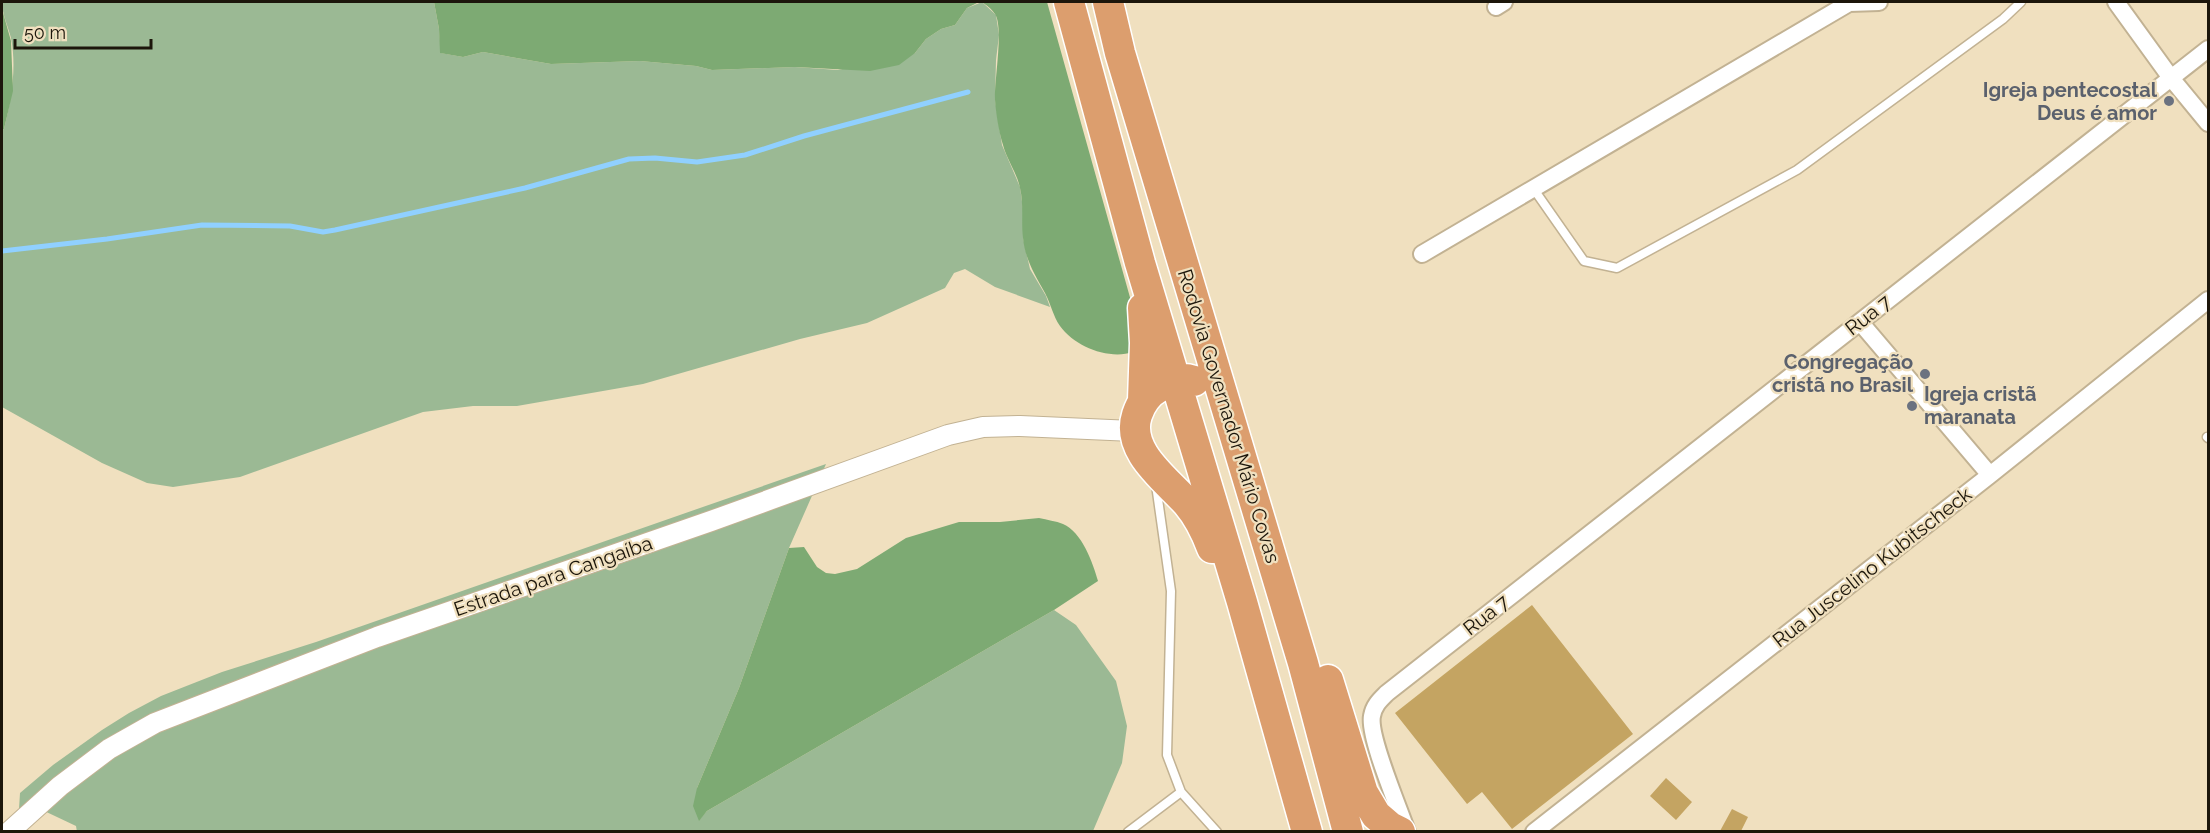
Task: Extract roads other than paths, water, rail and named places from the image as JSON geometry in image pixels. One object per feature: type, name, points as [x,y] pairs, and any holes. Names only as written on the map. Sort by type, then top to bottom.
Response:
[{"type":"highway","name":"Rodovia Governador Mário Covas","points":[[1069,2],[1140,263],[1176,378],[1307,831]]},
{"type":"highway","name":"Rodovia Governador Mário Covas","points":[[1108,2],[1124,64],[1303,663],[1348,831]]},
{"type":"highway","points":[[1140,263],[1145,343],[1143,400],[1133,431],[1143,455],[1189,505],[1206,531],[1290,831]]},
{"type":"highway","points":[[1143,400],[1155,389],[1176,378],[1187,378],[1204,387],[1256,554],[1276,576]]},
{"type":"highway","points":[[1242,458],[1268,490],[1363,793],[1376,815],[1390,827],[1400,831]]},
{"type":"street","points":[[1422,254],[1849,3],[1879,2]]},
{"type":"street","points":[[2116,2],[2171,78],[2208,123]]},
{"type":"street","name":"Rua 7","points":[[1407,831],[1373,736],[1371,718],[1373,711],[1376,704],[1387,693],[2208,49]]},
{"type":"street","name":"Rua Juscelino Kubitscheck","points":[[1534,831],[1990,475],[2208,300]]},
{"type":"street","points":[[1860,322],[1990,475]]},
{"type":"street","name":"Estrada para Cangaíba","points":[[9,831],[60,786],[109,749],[155,723],[377,638],[948,435],[983,428],[1020,426],[1133,431]]},
{"type":"lane","points":[[1532,188],[1584,261],[1617,268],[1797,170],[2003,19],[2021,2]]},
{"type":"lane","points":[[1153,466],[1171,591],[1167,755],[1181,792],[1216,831]]},
{"type":"lane","points":[[1128,831],[1181,792]]},
{"type":"waterway","points":[[2,251],[202,225],[290,226],[323,232],[525,188],[629,159],[655,158],[697,162],[745,155],[804,136],[968,92]]},
{"type":"place","name":"Igreja pentecostal Deus é amor","points":[[2169,101]]},
{"type":"place","name":"Congregação cristã no Brasil","points":[[1925,374]]},
{"type":"place","name":"Igreja cristã maranata","points":[[1912,406]]}]
